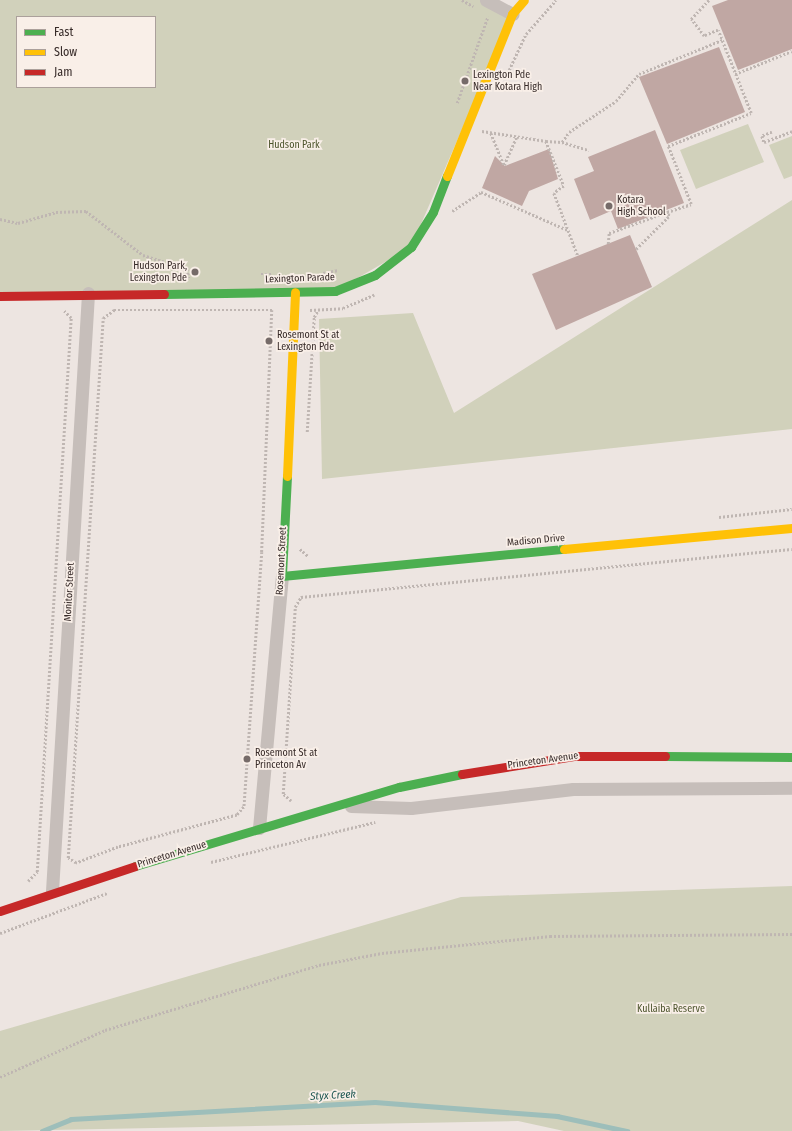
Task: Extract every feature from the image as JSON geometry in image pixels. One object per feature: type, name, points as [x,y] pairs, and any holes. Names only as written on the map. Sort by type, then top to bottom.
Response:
[{"type":"street","name":"Lexington Parade","points":[[0,296],[191,290],[295,292],[335,291],[375,275],[411,246],[433,212],[512,14],[524,0]]},
{"type":"street","points":[[486,6],[512,14]]},
{"type":"street","name":"Rosemont Street","points":[[259,828],[282,576],[295,292]]},
{"type":"street","name":"Monitor Street","points":[[52,891],[88,293]]},
{"type":"street","name":"Madison Drive","points":[[282,576],[792,528]]},
{"type":"street","name":"Princeton Avenue","points":[[0,911],[52,891],[259,828],[346,805],[399,787],[574,756],[792,756]]},
{"type":"street","name":"Princeton Avenue","points":[[346,805],[411,808],[573,789],[792,788]]},
{"type":"path","points":[[507,76],[526,34],[556,0]]},
{"type":"path","points":[[608,244],[609,233],[691,204],[668,146],[751,113],[718,30],[704,36],[690,20],[709,0]]},
{"type":"path","points":[[456,106],[489,18],[486,6]]},
{"type":"path","points":[[562,142],[569,132],[616,101],[639,74],[722,40]]},
{"type":"path","points":[[735,74],[792,51]]},
{"type":"path","points":[[484,124],[481,130],[546,141],[562,142],[589,150]]},
{"type":"path","points":[[772,132],[762,136],[764,142],[792,131]]},
{"type":"path","points":[[490,132],[504,165],[517,136]]},
{"type":"path","points":[[546,141],[564,186],[554,193],[578,256]]},
{"type":"path","points":[[452,211],[481,192],[568,230]]},
{"type":"path","points":[[0,219],[18,223],[56,212],[86,211],[143,255],[188,269],[191,290]]},
{"type":"path","points":[[636,249],[669,216],[667,212]]},
{"type":"path","points":[[318,273],[344,269]]},
{"type":"path","points":[[252,274],[275,274]]},
{"type":"path","points":[[188,275],[194,275]]},
{"type":"path","points":[[114,310],[272,310],[262,552],[244,807],[237,816],[118,847],[76,864],[68,858],[102,318],[107,314],[114,310]]},
{"type":"path","points":[[306,438],[314,317],[318,310]]},
{"type":"path","points":[[24,882],[37,872],[71,318],[64,311],[57,311]]},
{"type":"path","points":[[713,517],[792,509]]},
{"type":"path","points":[[300,540],[299,548],[308,556],[316,556]]},
{"type":"path","points":[[296,800],[290,802],[283,794],[295,606],[302,597],[792,549]]},
{"type":"path","points":[[204,864],[382,821]]},
{"type":"path","points":[[0,933],[112,891]]},
{"type":"path","points":[[0,1077],[105,1030],[319,965],[382,953],[550,936],[792,934]]},
{"type":"green space","name":"Hudson Park","points":[[0,0],[482,0],[512,14],[411,247],[335,291],[0,296]]},
{"type":"green space","points":[[748,124],[764,162],[696,189],[680,150]]},
{"type":"green space","points":[[792,136],[792,176],[784,179],[769,145]]},
{"type":"green space","points":[[792,200],[792,429],[322,479],[319,319],[413,313],[454,413]]},
{"type":"green space","name":"Kullaiba Reserve","points":[[792,886],[792,1131],[564,1131],[518,1121],[0,1131],[0,1031],[461,897]]},
{"type":"building","points":[[728,0],[792,0],[792,49],[738,70],[712,6]]},
{"type":"building","points":[[719,47],[745,112],[667,144],[639,77]]},
{"type":"building","points":[[655,130],[684,203],[618,229],[611,211],[590,220],[574,179],[594,171],[588,157]]},
{"type":"building","points":[[549,149],[558,179],[529,191],[522,206],[482,188],[495,156],[505,166]]},
{"type":"building","points":[[630,235],[652,287],[556,330],[532,274]]},
{"type":"waterway","name":"Styx Creek","points":[[42,1131],[71,1119],[375,1102],[557,1116],[627,1131]]},
{"type":"traffic: fast","points":[[164,294],[335,291],[375,275],[411,247],[433,212],[447,176]]},
{"type":"traffic: fast","points":[[287,476],[282,576],[564,549]]},
{"type":"traffic: fast","points":[[665,756],[792,757]]},
{"type":"traffic: fast","points":[[135,866],[399,787],[462,774]]},
{"type":"traffic: slow","points":[[447,176],[512,14],[524,0]]},
{"type":"traffic: slow","points":[[287,476],[295,292]]},
{"type":"traffic: slow","points":[[564,549],[792,528]]},
{"type":"traffic: jam","points":[[0,296],[164,294]]},
{"type":"traffic: jam","points":[[462,774],[574,756],[665,756]]},
{"type":"traffic: jam","points":[[0,911],[135,866]]},
{"type":"place","name":"Lexington Pde Near Kotara High","points":[[465,81]]},
{"type":"place","name":"Kotara High School","points":[[609,206]]},
{"type":"place","name":"Hudson Park, Lexington Pde","points":[[195,272]]},
{"type":"place","name":"Rosemont St at Lexington Pde","points":[[269,341]]},
{"type":"place","name":"Rosemont St at Princeton Av","points":[[247,759]]}]
